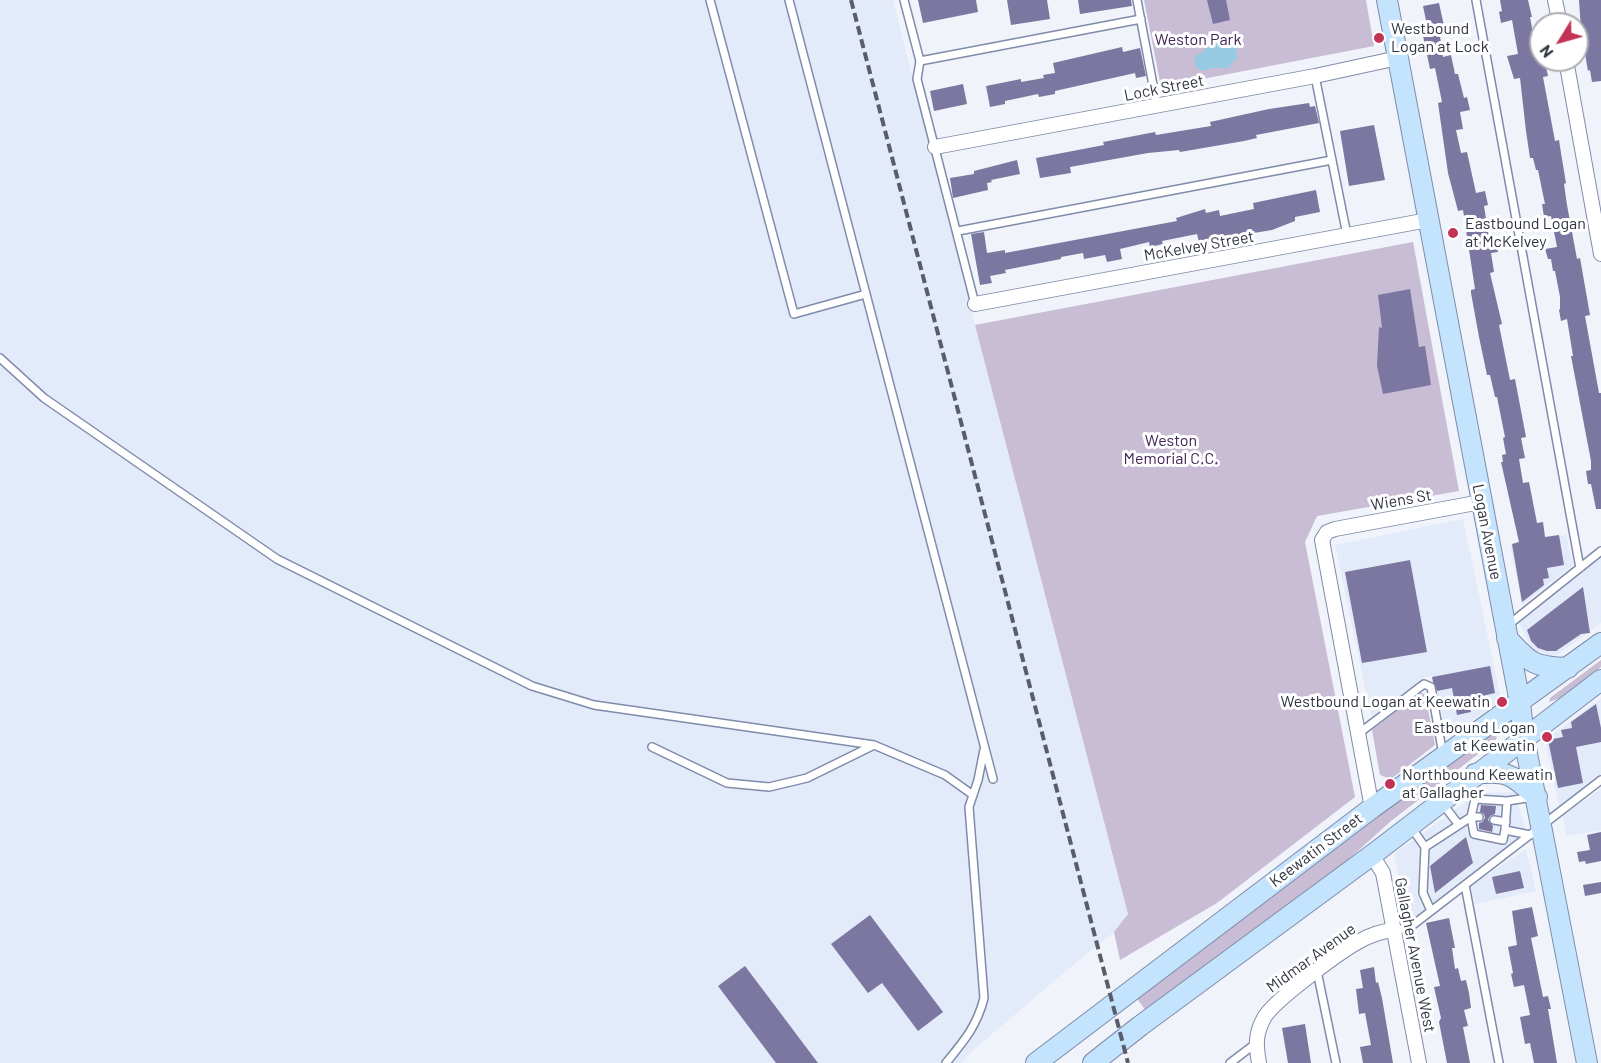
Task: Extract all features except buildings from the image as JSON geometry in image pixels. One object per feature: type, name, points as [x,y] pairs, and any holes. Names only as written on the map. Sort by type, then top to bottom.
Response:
[{"type":"main road","name":"Logan Avenue","points":[[1387,0],[1520,704],[1524,738],[1536,797],[1536,830],[1587,1063]]},
{"type":"main road","points":[[1506,633],[1527,659],[1538,666],[1568,668]]},
{"type":"main road","name":"Keewatin Street","points":[[1036,1063],[1372,808],[1520,704],[1601,643]]},
{"type":"main road","points":[[1093,1063],[1372,855],[1475,774],[1601,680]]},
{"type":"main road","points":[[1475,774],[1504,773],[1517,780],[1536,797]]},
{"type":"street","name":"Lock Street","points":[[935,147],[1315,76],[1398,58]]},
{"type":"street","points":[[1568,72],[1601,254]]},
{"type":"street","name":"McKelvey Street","points":[[975,304],[1428,220]]},
{"type":"street","name":"Wiens St","points":[[1359,734],[1322,540],[1327,532],[1335,529],[1481,502]]},
{"type":"street","points":[[1359,734],[1372,808]]},
{"type":"street","name":"Gallagher Avenue West","points":[[1372,855],[1383,873],[1419,1063]]},
{"type":"street","name":"Midmar Avenue","points":[[1255,1044],[1261,1024],[1270,1009],[1356,943],[1382,931],[1394,930]]},
{"type":"street","points":[[1255,1044],[1259,1063]]},
{"type":"lane","points":[[710,0],[794,314],[866,294]]},
{"type":"lane","points":[[789,0],[993,778]]},
{"type":"lane","points":[[904,0],[920,61],[917,79],[975,304]]},
{"type":"lane","points":[[1137,0],[1157,106]]},
{"type":"lane","points":[[1476,0],[1580,568]]},
{"type":"lane","points":[[920,61],[1141,19]]},
{"type":"lane","points":[[1315,76],[1347,235]]},
{"type":"lane","points":[[958,231],[1332,160]]},
{"type":"lane","points":[[0,358],[44,398],[277,559],[532,686],[594,705],[874,745],[945,775],[973,795]]},
{"type":"lane","points":[[1506,633],[1601,551]]},
{"type":"lane","points":[[1359,734],[1424,684],[1431,687],[1444,757]]},
{"type":"lane","points":[[652,747],[727,783],[769,787],[807,778],[874,745]]},
{"type":"lane","points":[[945,1063],[972,1030],[980,1014],[984,998],[969,807],[985,747]]},
{"type":"lane","points":[[1394,930],[1409,928],[1601,780]]},
{"type":"lane","points":[[1507,801],[1503,840],[1474,834],[1471,817],[1474,799],[1507,801],[1536,797]]},
{"type":"lane","points":[[1440,802],[1459,825]]},
{"type":"lane","points":[[1425,847],[1471,817],[1479,817]]},
{"type":"lane","points":[[1494,820],[1506,826],[1536,830]]},
{"type":"lane","points":[[1410,825],[1425,847],[1423,893],[1431,911]]},
{"type":"lane","points":[[1465,885],[1499,1063]]},
{"type":"lane","points":[[1317,971],[1336,1063]]},
{"type":"lane","points":[[1230,1063],[1255,1044]]},
{"type":"shaded area","points":[[0,0],[893,0],[1128,915],[1114,932],[971,1052],[962,1063],[0,1063]]},
{"type":"shaded area","points":[[1463,519],[1500,695],[1496,705],[1446,737],[1434,676],[1425,677],[1371,716],[1335,545]]},
{"type":"shaded area","points":[[1566,535],[1573,565],[1522,605],[1510,545]]},
{"type":"shaded area","points":[[1601,557],[1601,623],[1557,655],[1536,652],[1530,646],[1518,620]]},
{"type":"shaded area","points":[[1601,698],[1601,776],[1559,807],[1545,740]]},
{"type":"shaded area","points":[[1601,789],[1601,830],[1566,836],[1563,815]]},
{"type":"shaded area","points":[[1514,792],[1527,833],[1407,923],[1394,854],[1478,793]]},
{"type":"shaded area","points":[[1526,849],[1536,891],[1475,904],[1471,886]]},
{"type":"green space","name":"Weston Park","points":[[1144,0],[1366,0],[1374,46],[1161,87]]},
{"type":"green space","name":"Weston Memorial C.C.","points":[[1413,242],[1459,491],[1317,516],[1305,542],[1355,797],[1217,903],[1120,960],[1114,932],[1128,914],[975,325]]},
{"type":"green space","points":[[1601,660],[1601,667],[1560,698],[1549,702],[1550,698]]},
{"type":"green space","points":[[1420,693],[1425,694],[1435,745],[1391,779],[1380,775],[1372,730]]},
{"type":"green space","points":[[1488,736],[1497,737],[1495,741],[1391,821],[1338,869],[1146,1011],[1135,996],[1363,823]]},
{"type":"water","points":[[1221,35],[1232,41],[1236,48],[1237,58],[1228,68],[1212,68],[1205,71],[1198,69],[1194,63],[1196,55],[1204,52],[1206,39]]},
{"type":"railway","points":[[851,0],[1128,1063]]},
{"type":"place","name":"Westbound Logan at Lock","points":[[1379,38]]},
{"type":"place","name":"Eastbound Logan at McKelvey","points":[[1453,233]]},
{"type":"place","name":"Westbound Logan at Keewatin","points":[[1502,702]]},
{"type":"place","name":"Eastbound Logan at Keewatin","points":[[1547,737]]},
{"type":"place","name":"Northbound Keewatin at Gallagher","points":[[1390,784]]}]
